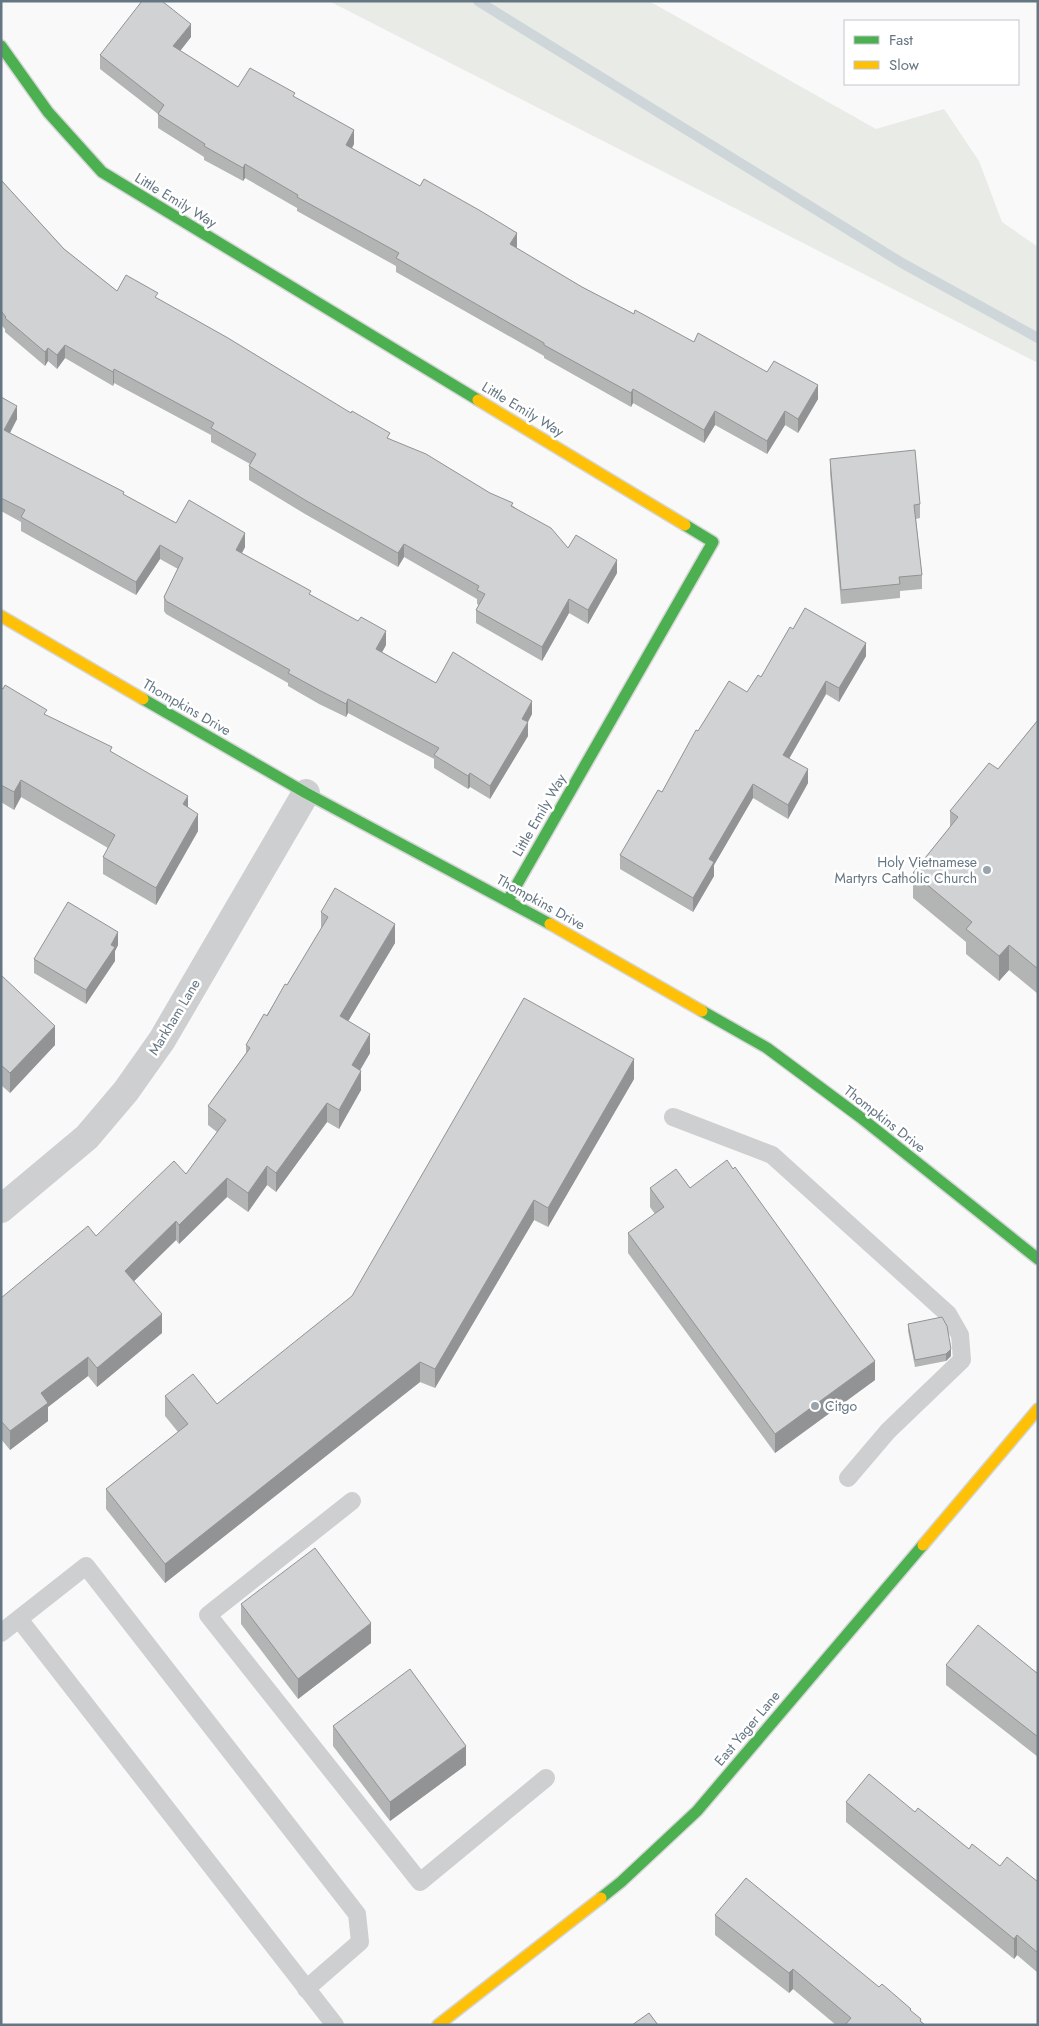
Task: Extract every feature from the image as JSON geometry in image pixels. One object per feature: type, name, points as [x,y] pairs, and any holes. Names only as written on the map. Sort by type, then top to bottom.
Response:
[{"type":"street","name":"Little Emily Way","points":[[1,46],[48,112],[102,172],[713,542],[508,900]]},
{"type":"street","name":"Thompkins Drive","points":[[1,616],[306,793],[508,900],[768,1048],[860,1117],[1038,1259]]},
{"type":"street","name":"Markham Lane","points":[[1,1209],[87,1137],[126,1091],[162,1040],[306,793]]},
{"type":"street","name":"East Yager Lane","points":[[438,2025],[621,1882],[697,1811],[1038,1409]]},
{"type":"lane","points":[[674,1117],[772,1155],[948,1314],[960,1335],[962,1360],[888,1431],[848,1478]]},
{"type":"lane","points":[[352,1501],[208,1615],[420,1882],[546,1778]]},
{"type":"lane","points":[[1,1634],[86,1566],[357,1914],[360,1942],[306,1989]]},
{"type":"lane","points":[[19,1619],[335,2025]]},
{"type":"shaded area","points":[[329,1],[649,1],[876,129],[944,109],[979,161],[1002,222],[1038,247],[1038,363]]},
{"type":"building","points":[[142,1],[162,1],[191,24],[173,46],[238,87],[250,68],[295,93],[293,96],[354,130],[346,145],[420,186],[424,179],[479,210],[517,233],[510,244],[582,287],[634,314],[635,310],[694,342],[698,333],[767,372],[774,361],[818,385],[798,419],[785,411],[767,441],[715,411],[704,430],[633,389],[631,393],[544,345],[544,343],[396,258],[399,253],[297,197],[298,195],[245,164],[243,168],[204,146],[205,144],[158,114],[164,105],[100,55]]},
{"type":"building","points":[[1,180],[64,249],[117,291],[126,275],[158,293],[155,297],[228,338],[351,413],[352,411],[390,433],[387,438],[426,454],[490,493],[513,503],[511,506],[551,528],[568,548],[576,535],[617,560],[588,610],[569,599],[542,647],[476,610],[485,594],[477,590],[479,586],[404,544],[398,553],[249,466],[256,454],[211,428],[214,423],[114,369],[113,372],[65,345],[57,355],[48,348],[45,352],[5,318],[1,311]]},
{"type":"building","points":[[1,397],[17,406],[4,430],[124,492],[123,494],[176,523],[189,500],[245,533],[236,550],[311,591],[309,594],[358,621],[361,617],[386,631],[376,649],[436,683],[453,652],[532,701],[522,719],[528,722],[490,786],[470,773],[468,776],[434,755],[439,748],[348,699],[346,704],[319,690],[288,673],[290,670],[166,601],[164,597],[183,558],[160,545],[136,582],[21,517],[25,510],[1,498]]},
{"type":"building","points":[[915,450],[920,504],[914,505],[922,575],[899,577],[900,584],[841,590],[830,459]]},
{"type":"building","points":[[805,608],[866,643],[839,688],[826,681],[783,755],[808,769],[788,805],[753,784],[709,859],[714,862],[693,898],[620,855],[658,790],[662,792],[696,730],[698,731],[729,681],[747,692],[758,675],[761,677],[790,627],[793,629]]},
{"type":"building","points":[[5,685],[47,710],[44,714],[112,747],[110,751],[188,796],[183,804],[198,814],[156,888],[103,857],[115,835],[21,780],[14,792],[1,785],[1,688],[3,689]]},
{"type":"building","name":"Holy Vietnamese Martyrs Catholic Church","points":[[1038,720],[1038,969],[1009,945],[999,956],[966,929],[972,922],[913,873],[958,817],[950,811],[989,763],[998,769]]},
{"type":"building","points":[[335,888],[395,924],[340,1016],[370,1034],[352,1065],[361,1071],[339,1110],[327,1103],[276,1173],[267,1166],[248,1193],[227,1178],[179,1225],[176,1221],[125,1271],[162,1314],[97,1368],[88,1357],[41,1393],[48,1403],[10,1431],[1,1421],[1,1298],[88,1226],[96,1236],[174,1161],[186,1174],[226,1120],[208,1106],[250,1048],[246,1045],[264,1014],[267,1016],[328,917],[321,912]]},
{"type":"building","points":[[68,902],[118,932],[111,945],[115,947],[86,990],[34,959]]},
{"type":"building","points":[[1,975],[55,1026],[10,1073],[1,1065]]},
{"type":"building","points":[[524,998],[634,1059],[548,1208],[534,1200],[435,1369],[420,1362],[165,1564],[106,1489],[188,1424],[165,1396],[193,1374],[217,1404],[352,1296]]},
{"type":"building","points":[[727,1160],[733,1169],[735,1167],[875,1361],[775,1434],[628,1233],[664,1207],[650,1188],[676,1169],[690,1188]]},
{"type":"building","points":[[942,1317],[947,1326],[951,1349],[946,1354],[915,1360],[908,1324]]},
{"type":"building","points":[[315,1548],[371,1623],[298,1679],[241,1604]]},
{"type":"building","points":[[978,1625],[1038,1674],[1038,1737],[946,1665]]},
{"type":"building","points":[[410,1669],[466,1746],[390,1802],[333,1726]]},
{"type":"building","points":[[869,1774],[915,1812],[918,1808],[969,1849],[972,1844],[1000,1866],[1007,1857],[1038,1882],[1038,1953],[1017,1935],[1014,1939],[846,1802]]},
{"type":"building","points":[[746,1878],[879,1987],[882,1984],[911,2009],[925,2025],[845,2025],[851,2018],[793,1969],[789,1973],[715,1915]]},
{"type":"building","points":[[649,2013],[658,2025],[632,2025]]},
{"type":"waterway","points":[[478,1],[902,263],[1038,338]]},
{"type":"traffic: fast","points":[[1,46],[48,112],[102,172],[478,400]]},
{"type":"traffic: fast","points":[[508,900],[713,542],[685,525]]},
{"type":"traffic: fast","points":[[143,699],[306,793],[550,924]]},
{"type":"traffic: fast","points":[[702,1011],[767,1048],[860,1117],[1038,1259]]},
{"type":"traffic: fast","points":[[601,1898],[621,1882],[697,1811],[923,1545]]},
{"type":"traffic: slow","points":[[478,400],[685,525]]},
{"type":"traffic: slow","points":[[1,616],[143,699]]},
{"type":"traffic: slow","points":[[550,924],[702,1011]]},
{"type":"traffic: slow","points":[[923,1545],[1038,1409]]},
{"type":"traffic: slow","points":[[438,2025],[601,1898]]},
{"type":"place","name":"Holy Vietnamese Martyrs Catholic Church","points":[[987,870]]},
{"type":"place","name":"Citgo","points":[[815,1406]]}]
